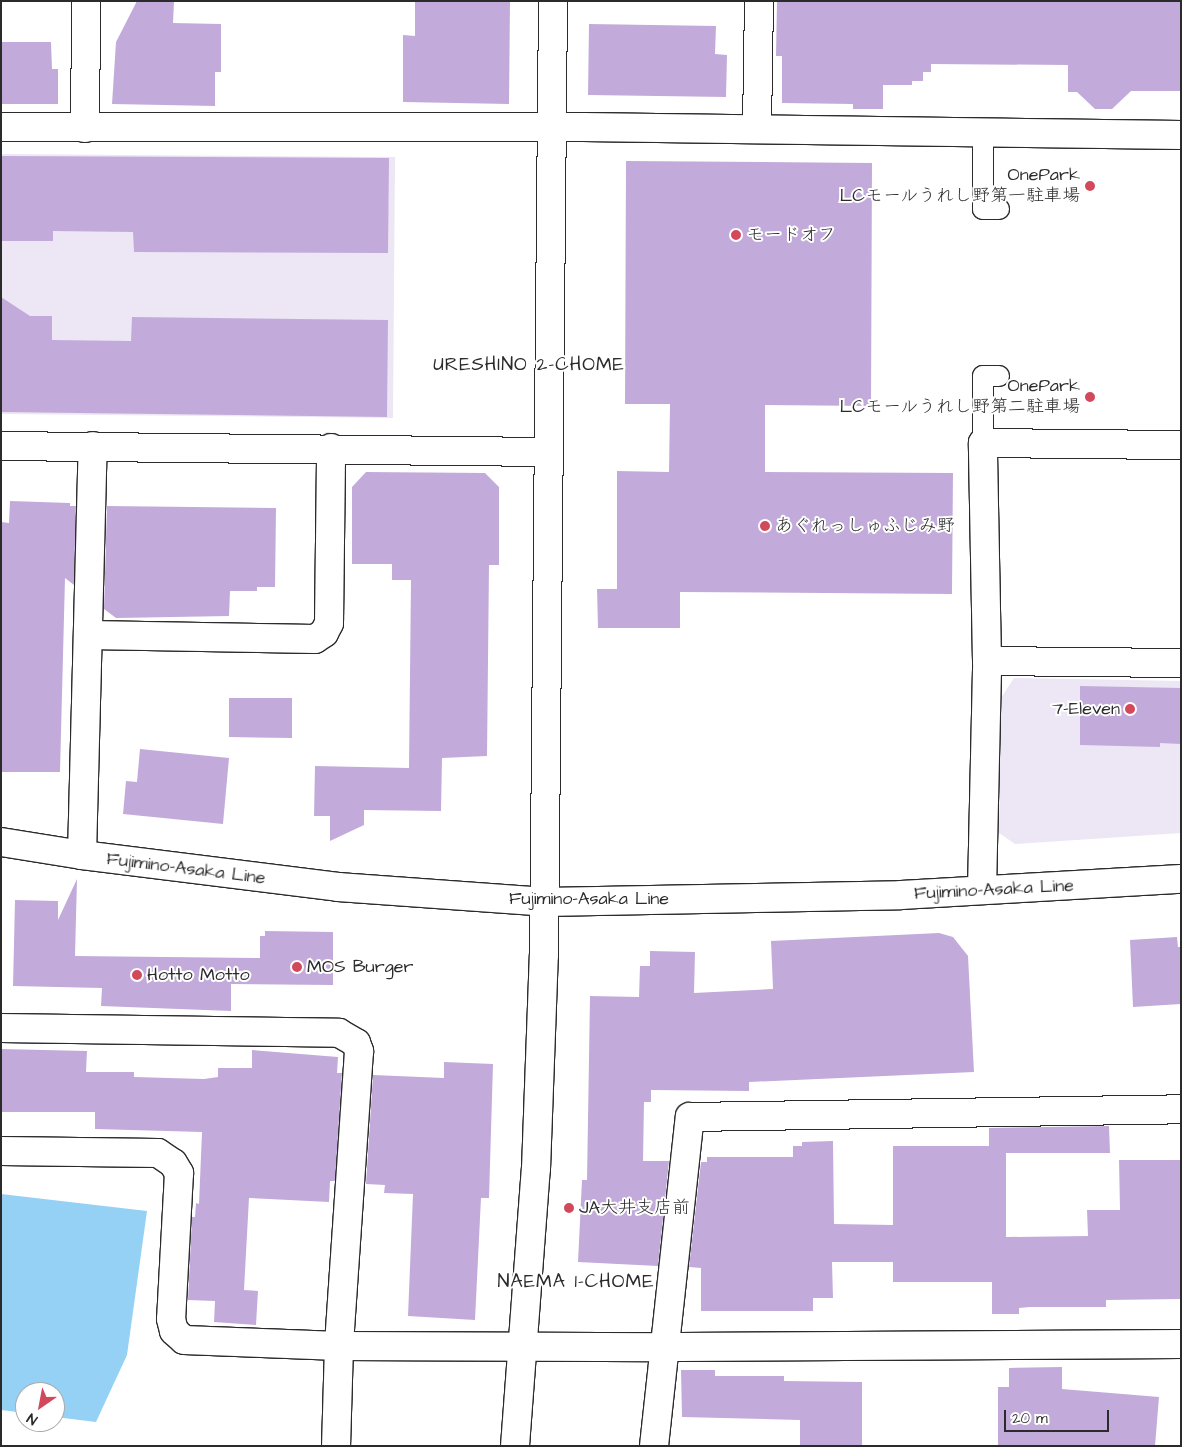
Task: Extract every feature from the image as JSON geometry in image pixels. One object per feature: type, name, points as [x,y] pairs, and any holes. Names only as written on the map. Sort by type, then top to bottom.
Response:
[{"type":"street","points":[[84,128],[86,1]]},
{"type":"street","points":[[515,1446],[536,1169],[545,902],[551,127],[554,1]]},
{"type":"street","points":[[757,128],[759,1]]},
{"type":"street","points":[[1,127],[757,128],[983,134],[1181,135]]},
{"type":"street","points":[[982,890],[987,661],[983,442],[1181,445]]},
{"type":"street","points":[[1,446],[331,448],[548,452]]},
{"type":"street","points":[[82,855],[93,446]]},
{"type":"street","points":[[89,635],[315,638],[324,632],[329,623],[331,448]]},
{"type":"street","points":[[987,661],[1181,663]]},
{"type":"street","name":"Fujimino-Asaka Line","points":[[2,841],[82,855],[338,887],[545,902],[901,895],[1181,879]]},
{"type":"street","points":[[1,1028],[339,1033],[349,1037],[358,1051],[339,1346],[336,1446]]},
{"type":"street","points":[[654,1446],[690,1117],[1181,1109]]},
{"type":"street","points":[[1,1151],[158,1153],[174,1163],[179,1173],[172,1319],[174,1330],[184,1340],[339,1346],[666,1347],[1181,1344]]},
{"type":"lane","points":[[983,134],[983,209],[999,209]]},
{"type":"lane","points":[[983,442],[983,376],[1000,376]]},
{"type":"shaded area","points":[[1,154],[395,157],[393,418],[1,414]]},
{"type":"shaded area","points":[[1014,678],[1181,681],[1181,833],[1015,844],[999,833],[1001,698]]},
{"type":"water","points":[[1,1194],[147,1211],[127,1355],[96,1422],[65,1418],[65,1382],[15,1382],[15,1412],[1,1410]]},
{"type":"building","points":[[137,1],[174,1],[173,23],[221,24],[221,72],[215,72],[215,106],[112,104],[116,42]]},
{"type":"building","points":[[415,1],[510,1],[509,104],[403,102],[403,35],[415,36]]},
{"type":"building","points":[[777,1],[1181,1],[1181,91],[1131,91],[1112,109],[1095,109],[1077,92],[1068,92],[1068,65],[931,64],[931,72],[923,72],[923,81],[912,81],[912,85],[883,85],[883,109],[853,109],[853,104],[782,103],[782,56],[776,56]]},
{"type":"building","points":[[589,24],[716,26],[715,54],[727,55],[726,97],[588,95]]},
{"type":"building","points":[[1,42],[51,42],[52,69],[58,69],[58,104],[1,104]]},
{"type":"building","points":[[1,156],[389,158],[388,253],[134,252],[133,232],[53,231],[53,241],[1,241]]},
{"type":"building","points":[[626,161],[872,163],[871,406],[765,405],[765,472],[953,473],[952,594],[680,592],[680,628],[598,628],[597,589],[617,589],[617,471],[669,472],[670,404],[625,404]]},
{"type":"building","points":[[1,297],[30,316],[52,316],[52,340],[131,341],[132,317],[388,320],[387,417],[1,412]]},
{"type":"building","points":[[366,472],[485,473],[499,487],[499,565],[489,565],[487,756],[442,758],[441,811],[364,810],[364,825],[330,841],[330,816],[314,816],[315,766],[409,768],[411,580],[392,580],[392,564],[352,564],[352,487]]},
{"type":"building","points":[[10,501],[70,503],[70,506],[76,506],[74,585],[65,578],[60,772],[1,772],[1,522],[9,523]]},
{"type":"building","points":[[107,506],[276,508],[275,587],[257,587],[257,591],[230,591],[229,616],[116,618],[104,609]]},
{"type":"building","name":"7-Eleven","points":[[1080,686],[1181,688],[1181,744],[1160,743],[1160,747],[1080,745]]},
{"type":"building","points":[[229,698],[292,698],[292,738],[229,737]]},
{"type":"building","points":[[140,749],[229,758],[223,824],[123,814],[126,781],[137,782]]},
{"type":"building","points":[[77,879],[75,956],[260,958],[260,936],[265,936],[265,931],[333,932],[333,985],[231,984],[231,1011],[101,1006],[102,988],[13,986],[15,900],[58,901],[58,920]]},
{"type":"building","points":[[939,933],[953,937],[968,956],[974,1072],[749,1082],[749,1091],[651,1090],[651,1102],[644,1102],[643,1161],[669,1161],[658,1266],[578,1262],[582,1180],[587,1180],[590,996],[639,997],[640,966],[650,966],[650,951],[695,952],[694,993],[773,989],[771,941]]},
{"type":"building","points":[[1177,937],[1178,947],[1181,947],[1181,1004],[1133,1007],[1130,940]]},
{"type":"building","points":[[1,1049],[87,1051],[86,1072],[134,1072],[134,1077],[204,1079],[218,1077],[218,1068],[252,1068],[252,1050],[338,1057],[337,1073],[342,1073],[335,1181],[330,1181],[329,1202],[249,1198],[244,1290],[258,1291],[256,1325],[214,1322],[215,1301],[188,1300],[192,1217],[195,1217],[196,1203],[199,1204],[202,1132],[95,1129],[95,1112],[1,1112]]},
{"type":"building","points":[[444,1062],[493,1064],[489,1198],[481,1198],[475,1320],[408,1316],[413,1194],[384,1193],[385,1185],[366,1184],[373,1075],[444,1078]]},
{"type":"building","points":[[1109,1126],[1110,1153],[1006,1153],[1006,1237],[1088,1236],[1087,1210],[1120,1210],[1119,1160],[1181,1160],[1181,1299],[1106,1300],[1106,1307],[1030,1307],[1019,1308],[1019,1314],[992,1314],[992,1282],[893,1282],[893,1262],[832,1262],[833,1298],[813,1298],[813,1311],[701,1311],[701,1268],[689,1267],[701,1162],[707,1162],[707,1157],[793,1157],[793,1146],[802,1146],[802,1142],[833,1141],[834,1224],[893,1225],[893,1146],[989,1146],[989,1128]]},
{"type":"building","points":[[1062,1367],[1062,1389],[1159,1397],[1155,1446],[998,1446],[998,1387],[1009,1387],[1009,1368]]},
{"type":"building","points":[[681,1370],[715,1370],[715,1376],[784,1376],[784,1381],[862,1382],[862,1446],[800,1446],[800,1420],[682,1417]]},
{"type":"place","name":"OnePark LCモールうれし野第一駐車場","points":[[1090,186]]},
{"type":"place","name":"モードオフ","points":[[736,235]]},
{"type":"place","name":"OnePark LCモールうれし野第二駐車場","points":[[1090,397]]},
{"type":"place","name":"あぐれっしゅふじみ野","points":[[765,526]]},
{"type":"place","name":"7-Eleven","points":[[1130,709]]},
{"type":"place","name":"MOS Burger","points":[[297,967]]},
{"type":"place","name":"Hotto Motto","points":[[137,975]]},
{"type":"place","name":"JA大井支店前","points":[[569,1208]]},
{"type":"district","name":"URESHINO 2-CHOME","points":[[529,365]]},
{"type":"district","name":"NAEMA 1-CHOME","points":[[576,1282]]}]
